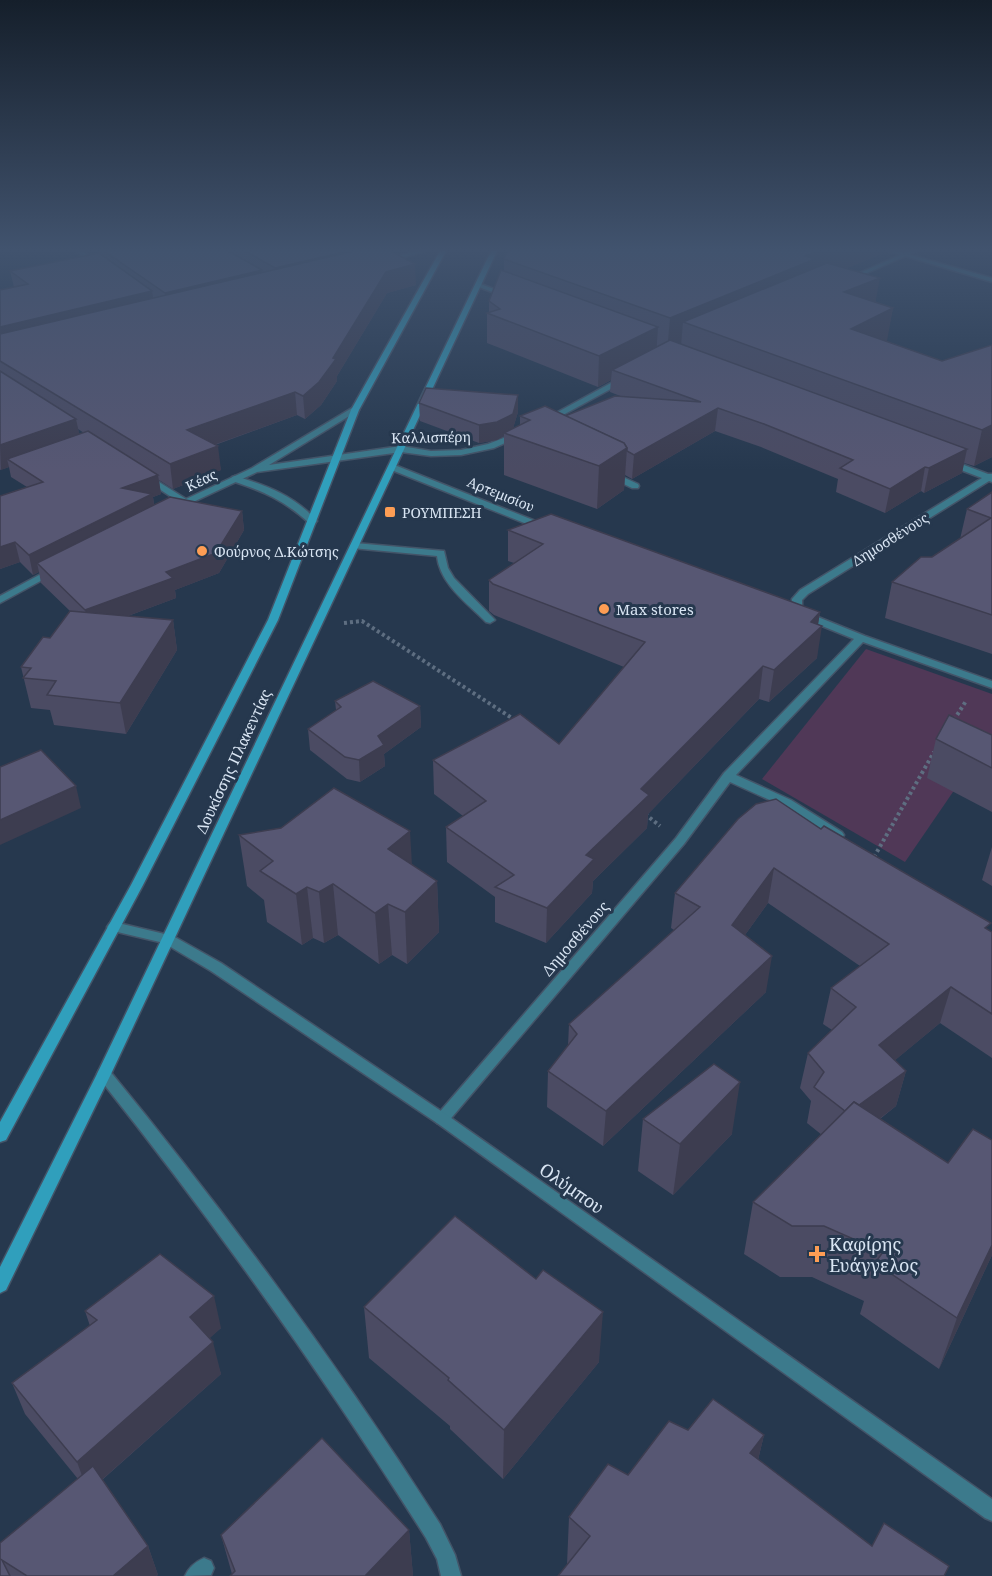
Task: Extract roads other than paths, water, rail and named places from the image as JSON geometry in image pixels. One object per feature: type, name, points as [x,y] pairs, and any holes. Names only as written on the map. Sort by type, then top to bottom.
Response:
[{"type":"main road","name":"Δουκίσσης Πλακεντίας","points":[[0,1136],[114,927],[273,620],[356,410],[403,325]]},
{"type":"main road","name":"Δουκίσσης Πλακεντίας","points":[[0,1285],[104,1074],[459,325]]},
{"type":"street","points":[[535,427],[628,377]]},
{"type":"street","name":"Κέας","points":[[168,512],[255,470],[356,410]]},
{"type":"street","name":"Καλλισπέρη","points":[[337,457],[400,449],[419,453],[476,450],[500,444],[524,432]]},
{"type":"street","name":"Κέας","points":[[255,470],[337,457]]},
{"type":"street","points":[[944,461],[991,477]]},
{"type":"street","name":"Αρτεμισίου","points":[[392,467],[557,532]]},
{"type":"street","points":[[605,471],[635,486]]},
{"type":"street","points":[[139,473],[186,502]]},
{"type":"street","name":"Δημοσθένους","points":[[801,611],[797,599],[804,592],[991,477]]},
{"type":"street","points":[[235,479],[278,493],[292,501],[312,521]]},
{"type":"street","points":[[355,546],[441,553],[443,568],[450,580],[490,620]]},
{"type":"street","points":[[0,600],[59,567]]},
{"type":"street","points":[[781,610],[801,611],[861,638],[992,685]]},
{"type":"street","name":"Δημοσθένους","points":[[442,1119],[680,841],[728,776],[861,638]]},
{"type":"street","points":[[728,776],[802,812],[873,858]]},
{"type":"street","name":"Ολύμπου","points":[[114,927],[168,939],[216,967],[442,1119],[992,1511]]},
{"type":"street","points":[[104,1074],[193,1183],[268,1284],[366,1426],[442,1548],[452,1576]]},
{"type":"place","name":"ΡΟΥΜΠΕΣΗ","points":[[390,512]]},
{"type":"place","name":"Φούρνος Δ.Κώτσης","points":[[202,551]]},
{"type":"place","name":"Max stores","points":[[604,609]]},
{"type":"place","name":"Καφίρης Ευάγγελος","points":[[817,1254]]}]
